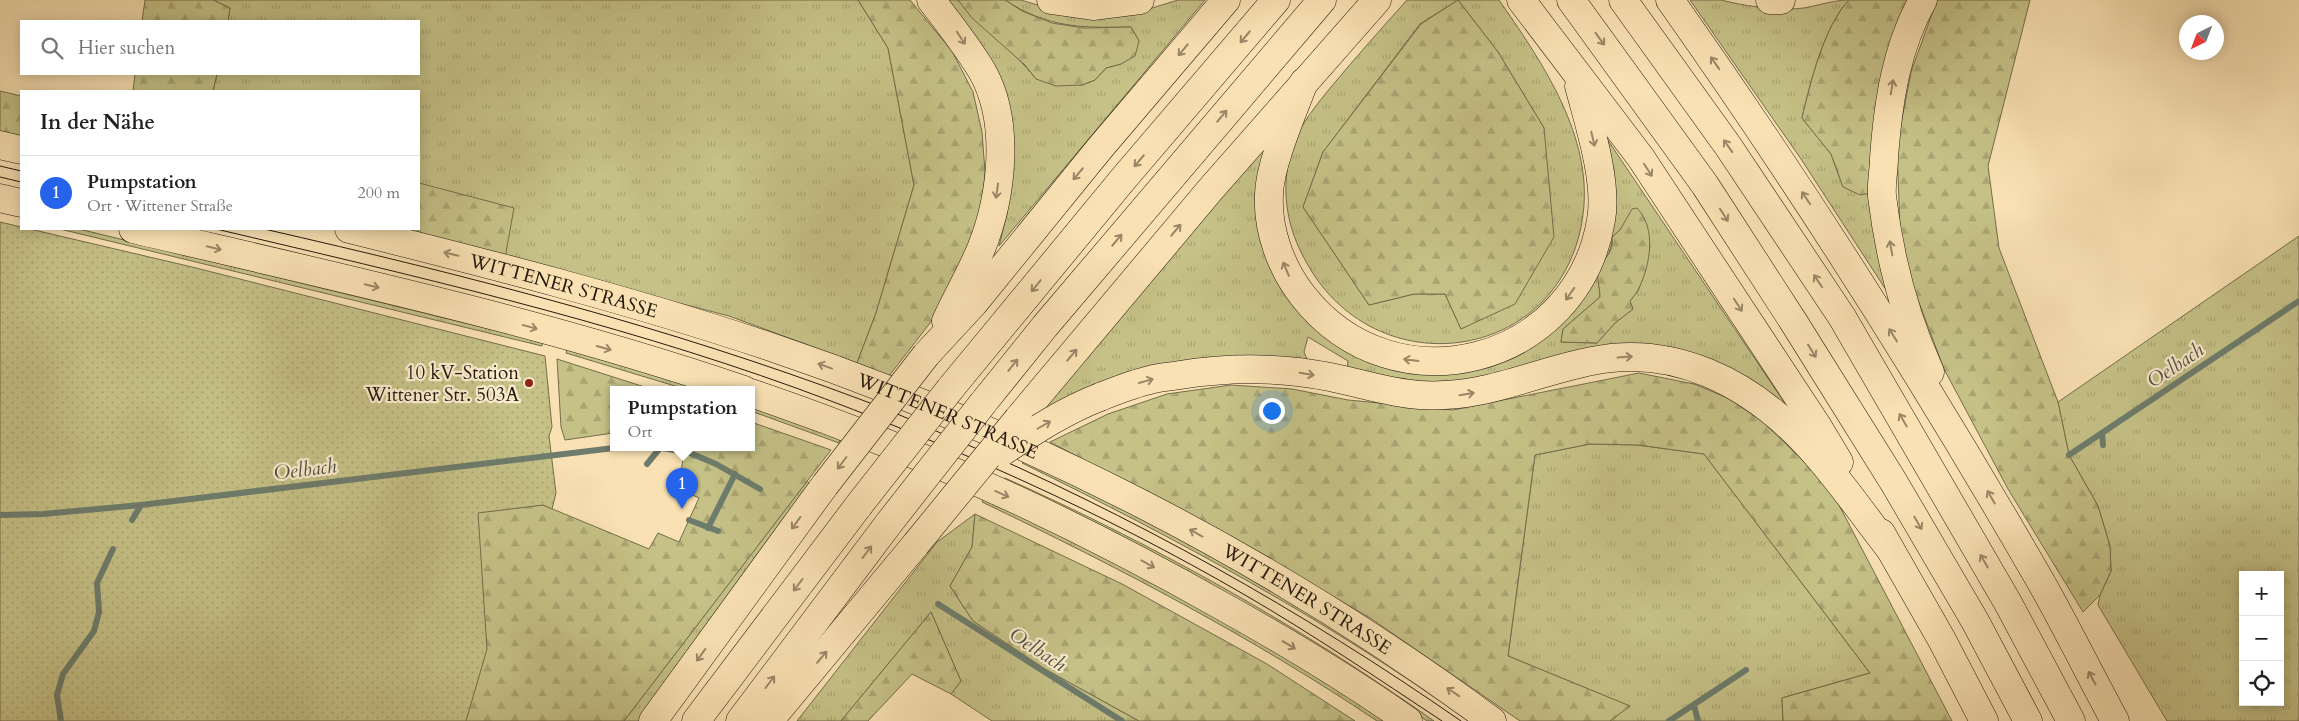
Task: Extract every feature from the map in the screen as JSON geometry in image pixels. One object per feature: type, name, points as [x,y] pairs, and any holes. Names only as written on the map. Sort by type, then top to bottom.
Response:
[{"type":"main road","points":[[931,0],[957,32],[983,73],[999,119],[1001,161],[995,207],[981,249],[931,348]]},
{"type":"main road","points":[[1051,0],[1093,6],[1140,0]]},
{"type":"main road","points":[[653,721],[825,484],[931,348],[974,303],[1100,148],[1226,0]]},
{"type":"main road","points":[[696,721],[859,505],[950,390],[1124,178],[1276,0]]},
{"type":"main road","points":[[740,721],[889,524],[1045,326],[1322,0]]},
{"type":"main road","points":[[769,721],[1018,419],[1204,198],[1378,0]]},
{"type":"main road","points":[[1522,0],[1576,75],[1641,158],[1818,427],[1942,640],[1984,721]]},
{"type":"main road","points":[[1571,0],[1705,185],[1788,313],[1893,480],[1975,621],[2028,721]]},
{"type":"main road","points":[[1623,0],[1728,146],[1842,317],[2008,603],[2071,721]]},
{"type":"main road","points":[[1670,0],[1749,112],[1835,241],[1973,466],[2042,584],[2115,721]]},
{"type":"main road","points":[[1770,0],[1781,0]]},
{"type":"main road","points":[[1923,0],[1894,74],[1887,115],[1882,194],[1892,254],[1922,355],[1973,466]]},
{"type":"main road","points":[[1304,82],[1284,134],[1268,193],[1270,221],[1278,250],[1290,281],[1311,307],[1351,340],[1373,351],[1401,359],[1432,363],[1472,359],[1501,348],[1534,329],[1563,304],[1580,280],[1592,252],[1601,220],[1601,188],[1595,146],[1576,75]]},
{"type":"main road","points":[[0,145],[20,150]]},
{"type":"main road","points":[[0,198],[20,202]]},
{"type":"main road","points":[[137,230],[464,309],[567,337],[731,386]]},
{"type":"main road","name":"WITTENER STRASSE","points":[[353,230],[543,278],[705,326],[860,379],[948,415],[1040,455],[1128,497],[1247,562],[1366,633],[1492,721]]},
{"type":"main road","points":[[974,472],[1039,427],[1077,406],[1147,380],[1232,369],[1284,370],[1330,378],[1390,392],[1450,396],[1482,392],[1544,372],[1594,360],[1630,356],[1667,359],[1717,377],[1745,392],[1774,414],[1805,442],[1890,549]]},
{"type":"main road","points":[[755,394],[812,414],[969,479],[1136,558],[1261,628],[1408,721]]},
{"type":"green space","points":[[145,0],[213,0],[230,8],[228,20],[142,20]]},
{"type":"green space","points":[[213,0],[858,0],[888,48],[914,185],[876,313],[857,363],[729,316],[505,258],[420,184],[420,90],[213,90],[217,75],[420,75],[420,20],[228,20],[230,8]]},
{"type":"green space","points":[[858,0],[910,0],[952,51],[973,92],[982,132],[985,172],[982,208],[954,287],[930,323],[889,376],[857,363],[876,313],[914,185],[888,48]]},
{"type":"green space","points":[[941,0],[958,0],[1036,79],[1082,85],[1095,80],[1106,68],[1121,64],[1139,41],[1131,27],[1080,26],[1051,21],[1036,16],[1005,0],[1021,0],[1057,11],[1136,13],[1178,0],[1205,0],[999,246],[1007,214],[1012,145]]},
{"type":"green space","points":[[958,0],[1005,0],[1022,11],[1052,23],[1084,28],[1131,27],[1139,41],[1135,56],[1121,64],[1106,68],[1095,80],[1082,85],[1056,86],[1036,79],[1025,65],[972,18]]},
{"type":"green space","points":[[1407,0],[1458,0],[1499,0],[1530,46],[1559,96],[1579,150],[1583,177],[1584,205],[1571,258],[1545,299],[1508,327],[1465,342],[1419,342],[1374,328],[1334,300],[1303,256],[1288,214],[1286,199],[1287,170],[1298,133],[1326,93]],"holes":[[[1458,0],[1498,52],[1544,128],[1461,329],[1445,294],[1414,294],[1369,305],[1303,207],[1323,152],[1420,24]]]},
{"type":"green space","points":[[1458,0],[1498,52],[1544,128],[1554,237],[1515,304],[1461,329],[1445,294],[1414,294],[1369,305],[1303,207],[1323,152],[1421,24]]},
{"type":"green space","points":[[1690,0],[1721,0],[1756,7],[1791,9],[1849,0],[1840,11],[1825,40],[1802,118],[1831,154],[1843,187],[1872,193],[1888,293],[1801,159]]},
{"type":"green space","points":[[1849,0],[1910,0],[1872,193],[1860,195],[1843,187],[1831,154],[1802,118],[1825,40],[1840,11]]},
{"type":"green space","points":[[1937,0],[2030,0],[1988,166],[1999,248],[2058,402],[2069,455],[2098,506],[2110,546],[2111,571],[2100,595],[2083,612],[2008,489],[1944,369],[1912,284],[1900,231],[1897,145],[1911,72]]},
{"type":"green space","points":[[135,75],[217,75],[213,90],[133,90]]},
{"type":"green space","points":[[0,91],[20,96],[20,137],[0,132]]},
{"type":"green space","points":[[1605,136],[1786,405],[1771,393],[1742,377],[1673,352],[1450,388],[1347,373],[1348,361],[1308,337],[1304,352],[1309,364],[1272,358],[1037,417],[1265,146],[1287,291],[1436,371],[1571,310]],"holes":[[[1620,230],[1650,246],[1645,272],[1638,291],[1630,301],[1633,309],[1615,323],[1597,343],[1561,342],[1563,329],[1600,297],[1600,272],[1611,248],[1612,237]]]},
{"type":"green space","points":[[420,183],[514,208],[505,258],[392,230],[420,230]]},
{"type":"green space","points":[[1637,208],[1647,226],[1650,247],[1643,279],[1630,301],[1633,309],[1615,323],[1597,343],[1561,342],[1563,329],[1600,297],[1598,273],[1612,248],[1612,237],[1620,230],[1632,209]]},
{"type":"green space","points":[[0,222],[20,227],[20,230],[34,230],[192,267],[545,356],[552,427],[549,436],[556,493],[552,509],[543,505],[478,513],[487,649],[466,721],[0,721]]},
{"type":"green space","points":[[64,230],[83,230],[543,342],[542,346]]},
{"type":"green space","points":[[2299,236],[2299,721],[2167,721],[2098,605],[2100,595],[2111,571],[2110,546],[2098,506],[2069,455],[2058,402]]},
{"type":"green space","points":[[567,349],[692,386],[675,386],[566,353]]},
{"type":"green space","points":[[557,359],[641,386],[610,386],[610,433],[565,440],[561,427]]},
{"type":"green space","points":[[1639,373],[1694,384],[1728,398],[1762,421],[1829,486],[1952,721],[1783,721],[1782,698],[1870,673],[1704,454],[1638,445],[1590,444],[1535,455],[1508,656],[1630,706],[1610,721],[1520,721],[1370,618],[1189,515],[1050,442],[1108,414],[1167,394],[1231,385],[1292,389],[1348,400],[1453,410]]},
{"type":"green space","points":[[755,407],[840,438],[839,443],[755,412]]},
{"type":"green space","points":[[755,423],[831,450],[624,721],[298,721],[260,536],[543,505],[649,549],[658,533],[679,542],[699,498],[678,488],[684,451],[755,451]]},
{"type":"green space","points":[[1590,444],[1638,445],[1704,454],[1870,673],[1782,698],[1783,721],[1610,721],[1629,706],[1508,656],[1535,455]]},
{"type":"green space","points":[[1025,461],[1173,534],[1221,560],[1349,638],[1474,721],[1468,721],[1361,649],[1251,583],[1137,521],[1022,463]]},
{"type":"green space","points":[[1005,478],[1116,531],[1226,589],[1332,652],[1434,721],[1427,721],[1399,701],[1002,480]]},
{"type":"green space","points":[[807,481],[810,484],[639,721],[624,721]]},
{"type":"green space","points":[[984,498],[1104,555],[1278,652],[1386,721],[1377,721],[1282,660],[1184,604],[982,502]]},
{"type":"green space","points":[[975,514],[972,547],[950,586],[973,621],[1045,669],[1139,721],[992,721],[951,694],[961,681],[931,612],[841,721],[797,721],[937,542]]},
{"type":"green space","points":[[975,514],[1122,584],[1267,664],[1355,721],[1139,721],[1045,669],[973,621],[950,586],[972,547]]},
{"type":"green space","points":[[931,612],[961,681],[951,694],[912,674],[868,721],[841,721]]},
{"type":"waterway","name":"Oelbach","points":[[2069,455],[2299,301]]},
{"type":"waterway","points":[[2102,433],[2103,445]]},
{"type":"waterway","name":"Oelbach","points":[[0,515],[43,514],[141,505],[610,448]]},
{"type":"waterway","points":[[647,464],[658,451]]},
{"type":"waterway","name":"Oelbach","points":[[679,451],[690,453],[716,464],[760,489]]},
{"type":"waterway","points":[[708,528],[735,474]]},
{"type":"waterway","points":[[132,520],[141,505]]},
{"type":"waterway","points":[[689,520],[718,531]]},
{"type":"waterway","points":[[61,721],[57,695],[63,674],[94,631],[99,612],[97,583],[113,549]]},
{"type":"waterway","name":"Oelbach","points":[[938,604],[1122,721]]},
{"type":"waterway","name":"Oelbach","points":[[1669,721],[1746,670]]},
{"type":"waterway","points":[[1694,705],[1698,721]]},
{"type":"tram line","points":[[0,166],[20,171]]},
{"type":"tram line","points":[[0,177],[20,182]]},
{"type":"tram line","points":[[220,230],[509,300],[653,341],[796,388],[911,432],[1081,508],[1192,565],[1295,625],[1442,721]]},
{"type":"tram line","points":[[268,230],[566,304],[715,349],[885,409],[1019,468],[1150,532],[1277,603],[1401,680],[1461,721]]},
{"type":"place","name":"10 kV-Station Wittener Str. 503A","points":[[529,383]]},
{"type":"place","name":"Pumpstation","points":[[682,509]]}]
